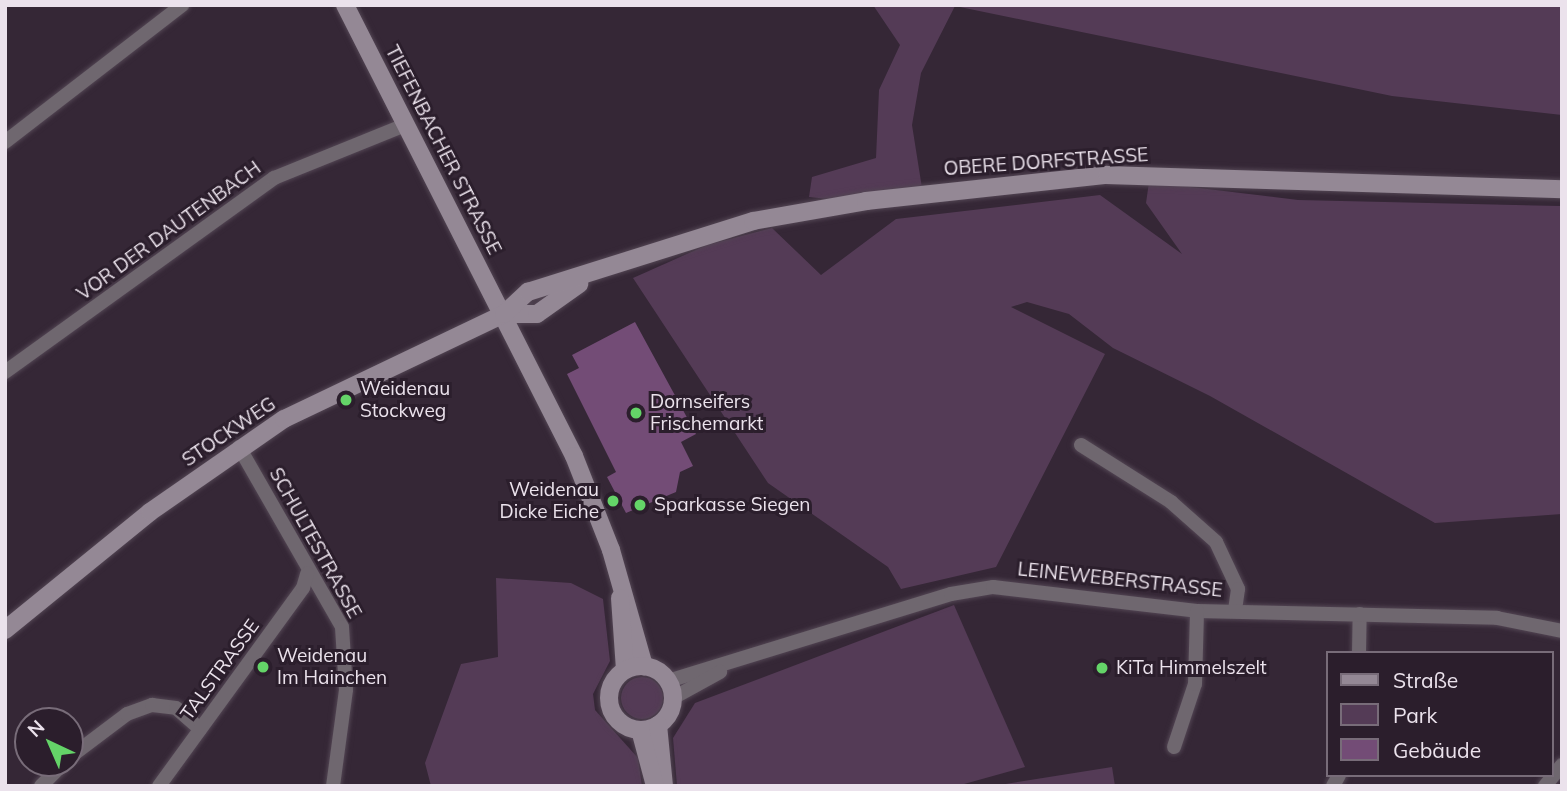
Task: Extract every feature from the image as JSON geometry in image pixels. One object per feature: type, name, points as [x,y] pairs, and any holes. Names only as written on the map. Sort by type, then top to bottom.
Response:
[{"type":"street","points":[[5,142],[182,5]]},
{"type":"street","name":"TIEFENBACHER STRASSE","points":[[345,5],[574,456],[619,584]]},
{"type":"street","name":"VOR DER DAUTENBACH","points":[[5,372],[274,178],[405,125]]},
{"type":"street","name":"OBERE DORFSTRASSE","points":[[504,314],[537,314],[587,278],[753,221],[1020,182],[1146,174],[1562,190]]},
{"type":"street","name":"STOCKWEG","points":[[5,630],[239,447],[284,419],[504,314]]},
{"type":"street","points":[[1081,445],[1171,502],[1216,542],[1238,589],[1235,611]]},
{"type":"street","name":"SCHULTESTRASSE","points":[[239,447],[306,559],[307,574],[330,602],[348,658],[333,786]]},
{"type":"street","name":"TALSTRASSE","points":[[159,786],[303,588],[307,574]]},
{"type":"street","points":[[619,584],[645,666],[671,690],[649,727],[655,786]]},
{"type":"street","points":[[619,584],[625,670]]},
{"type":"street","name":"LEINEWEBERSTRASSE","points":[[671,690],[727,667],[951,594],[993,587],[1197,611],[1497,618],[1562,631]]},
{"type":"street","points":[[1174,747],[1195,684],[1197,611]]},
{"type":"street","points":[[1359,651],[1360,614]]},
{"type":"street","points":[[645,666],[625,670],[612,685],[610,706],[621,723],[649,727]]},
{"type":"street","points":[[84,747],[127,715],[152,705],[176,708],[200,729]]},
{"type":"street","points":[[649,727],[664,786]]},
{"type":"green space","points":[[873,5],[1562,5],[1562,115],[1392,96],[955,6],[921,73],[912,125],[922,188],[848,201],[809,197],[812,177],[876,158],[879,90],[900,45]]},
{"type":"green space","points":[[1149,182],[1298,200],[1562,206],[1562,514],[1435,523],[1210,396],[1113,348],[1069,314],[1027,302],[1011,307],[1105,354],[996,567],[901,589],[888,567],[768,483],[633,278],[707,245],[772,228],[821,275],[896,219],[1100,195],[1182,254],[1146,203]]},
{"type":"green space","points":[[496,578],[571,583],[603,599],[610,661],[593,694],[595,710],[638,758],[642,786],[431,786],[425,763],[461,664],[498,657]]},
{"type":"green space","points":[[954,605],[1025,767],[957,786],[677,786],[673,738],[695,703]]},
{"type":"green space","points":[[642,677],[657,683],[663,698],[657,713],[642,719],[627,713],[621,698],[627,683]]},
{"type":"green space","points":[[1112,767],[1115,786],[993,786]]},
{"type":"building","name":"Dornseifers Frischemarkt","points":[[635,322],[696,434],[681,442],[693,466],[680,472],[676,492],[626,513],[607,477],[616,472],[567,374],[579,368],[572,355]]},
{"type":"place","name":"Weidenau Stockweg","points":[[346,400]]},
{"type":"place","name":"Dornseifers Frischemarkt","points":[[636,413]]},
{"type":"place","name":"Weidenau Dicke Eiche","points":[[613,501]]},
{"type":"place","name":"Sparkasse Siegen","points":[[640,505]]},
{"type":"place","name":"Weidenau Im Hainchen","points":[[263,667]]},
{"type":"place","name":"KiTa Himmelszelt","points":[[1102,668]]}]
